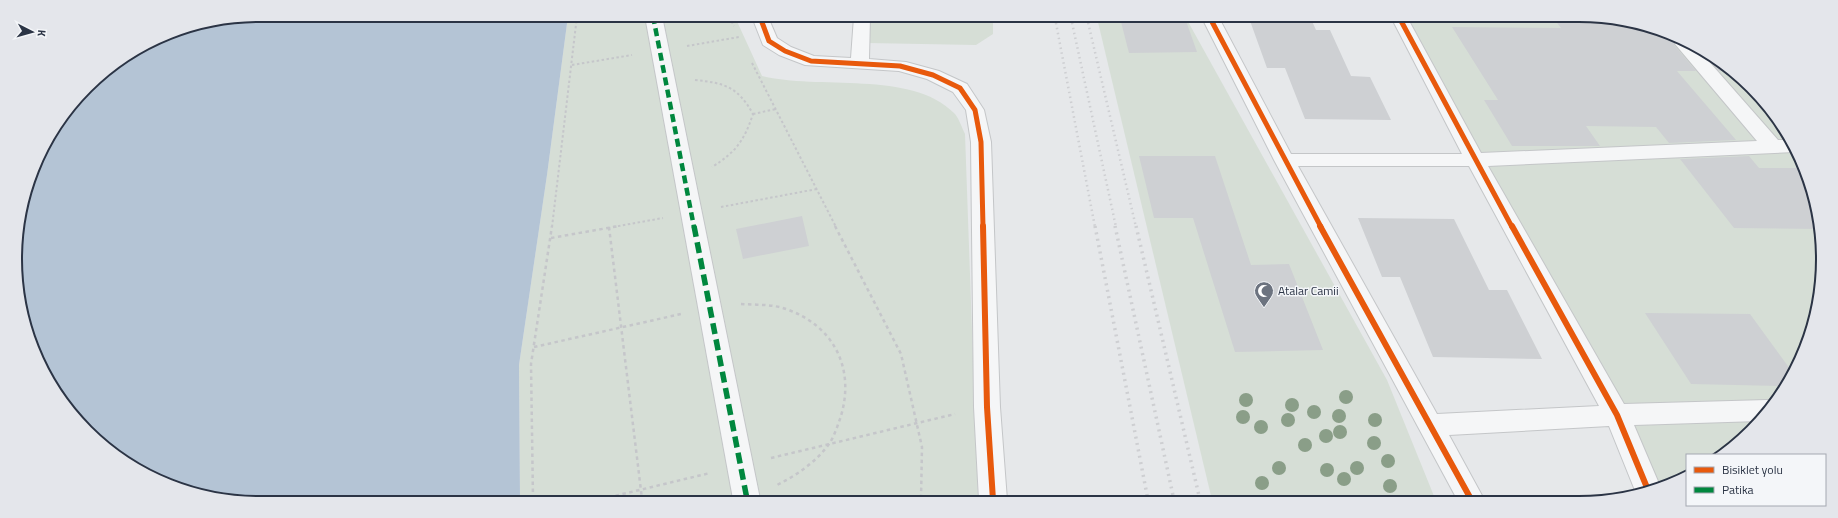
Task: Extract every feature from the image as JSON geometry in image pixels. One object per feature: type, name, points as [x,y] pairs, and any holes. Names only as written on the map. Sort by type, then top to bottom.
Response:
[{"type":"street","points":[[654,22],[747,496]]},
{"type":"street","points":[[762,22],[769,41],[785,51],[810,61],[900,66],[933,75],[960,88],[975,110],[981,142],[987,407],[993,496]]},
{"type":"street","points":[[860,64],[862,22]]},
{"type":"street","points":[[1212,22],[1284,160],[1469,496]]},
{"type":"street","points":[[1402,22],[1475,160],[1617,415],[1646,486]]},
{"type":"street","points":[[1688,48],[1782,146]]},
{"type":"street","points":[[1284,160],[1475,160],[1782,146]]},
{"type":"street","points":[[1431,425],[1617,415],[1761,410]]},
{"type":"path","points":[[533,496],[531,364],[551,238],[576,22]]},
{"type":"path","points":[[732,22],[743,44]]},
{"type":"path","points":[[749,57],[901,354],[922,447],[921,496]]},
{"type":"path","points":[[666,81],[692,80],[712,82],[734,89],[746,99],[753,114],[746,136],[732,155],[707,170],[684,174]]},
{"type":"path","points":[[753,114],[776,109]]},
{"type":"path","points":[[609,227],[642,496]]},
{"type":"path","points":[[615,496],[917,422],[987,407]]},
{"type":"shaded area","points":[[567,22],[737,22],[762,76],[809,82],[889,86],[914,91],[936,100],[954,113],[965,134],[978,496],[520,496],[519,365],[547,175]]},
{"type":"shaded area","points":[[870,22],[993,22],[993,34],[976,45],[867,43]]},
{"type":"shaded area","points":[[1098,22],[1188,22],[1387,380],[1434,496],[1211,496]]},
{"type":"shaded area","points":[[1403,22],[1579,22],[1610,24],[1640,30],[1684,46],[1711,62],[1747,91],[1776,127],[1792,154],[1798,168],[1808,198],[1814,228],[1816,259],[1814,290],[1808,320],[1798,350],[1792,364],[1776,391],[1747,427],[1714,454],[1686,454],[1686,471],[1646,486],[1617,415],[1475,160]]},
{"type":"water","points":[[259,22],[567,22],[547,175],[519,365],[520,496],[243,495],[228,494],[198,488],[154,472],[127,456],[91,427],[62,391],[46,364],[40,350],[30,320],[24,290],[22,259],[24,228],[30,198],[46,154],[71,115],[91,91],[115,71],[154,46],[198,30],[228,24]]},
{"type":"building","points":[[1121,22],[1186,22],[1197,52],[1129,53]]},
{"type":"building","points":[[1250,22],[1312,22],[1316,30],[1330,30],[1351,76],[1370,77],[1391,120],[1305,119],[1285,68],[1267,68]]},
{"type":"building","points":[[1556,22],[1610,24],[1640,30],[1675,42],[1674,45],[1696,71],[1677,71],[1736,140],[1669,143],[1656,127],[1586,126],[1600,146],[1512,146],[1484,100],[1498,100],[1452,27],[1561,28]]},
{"type":"building","points":[[1711,62],[1723,71],[1719,71]]},
{"type":"building","points":[[1139,156],[1215,156],[1251,265],[1289,264],[1323,350],[1235,352],[1193,218],[1154,218]]},
{"type":"building","points":[[1749,156],[1759,168],[1798,168],[1808,198],[1814,229],[1734,228],[1680,159]]},
{"type":"building","points":[[802,216],[809,246],[743,259],[736,229]]},
{"type":"building","points":[[1358,218],[1454,219],[1489,290],[1507,290],[1542,359],[1433,357],[1400,277],[1382,277]]},
{"type":"building","points":[[1645,313],[1750,314],[1790,368],[1779,386],[1691,384]]},
{"type":"railway","points":[[1056,22],[1095,227]]},
{"type":"railway","points":[[1072,22],[1116,227]]},
{"type":"railway","points":[[1088,22],[1136,227]]},
{"type":"railway","points":[[1095,226],[1147,496]]},
{"type":"railway","points":[[1115,226],[1173,496]]},
{"type":"railway","points":[[1136,226],[1199,496]]},
{"type":"marked path","points":[[654,22],[746,496]]},
{"type":"cycle path","points":[[762,22],[769,41],[785,51],[811,61],[900,66],[933,75],[960,88],[975,110],[981,142],[987,407],[993,496]]},
{"type":"cycle path","points":[[1212,22],[1284,160],[1469,496]]},
{"type":"cycle path","points":[[1402,22],[1475,160],[1617,415],[1646,486]]},
{"type":"place","name":"Atalar Camii","points":[[1264,308]]}]
